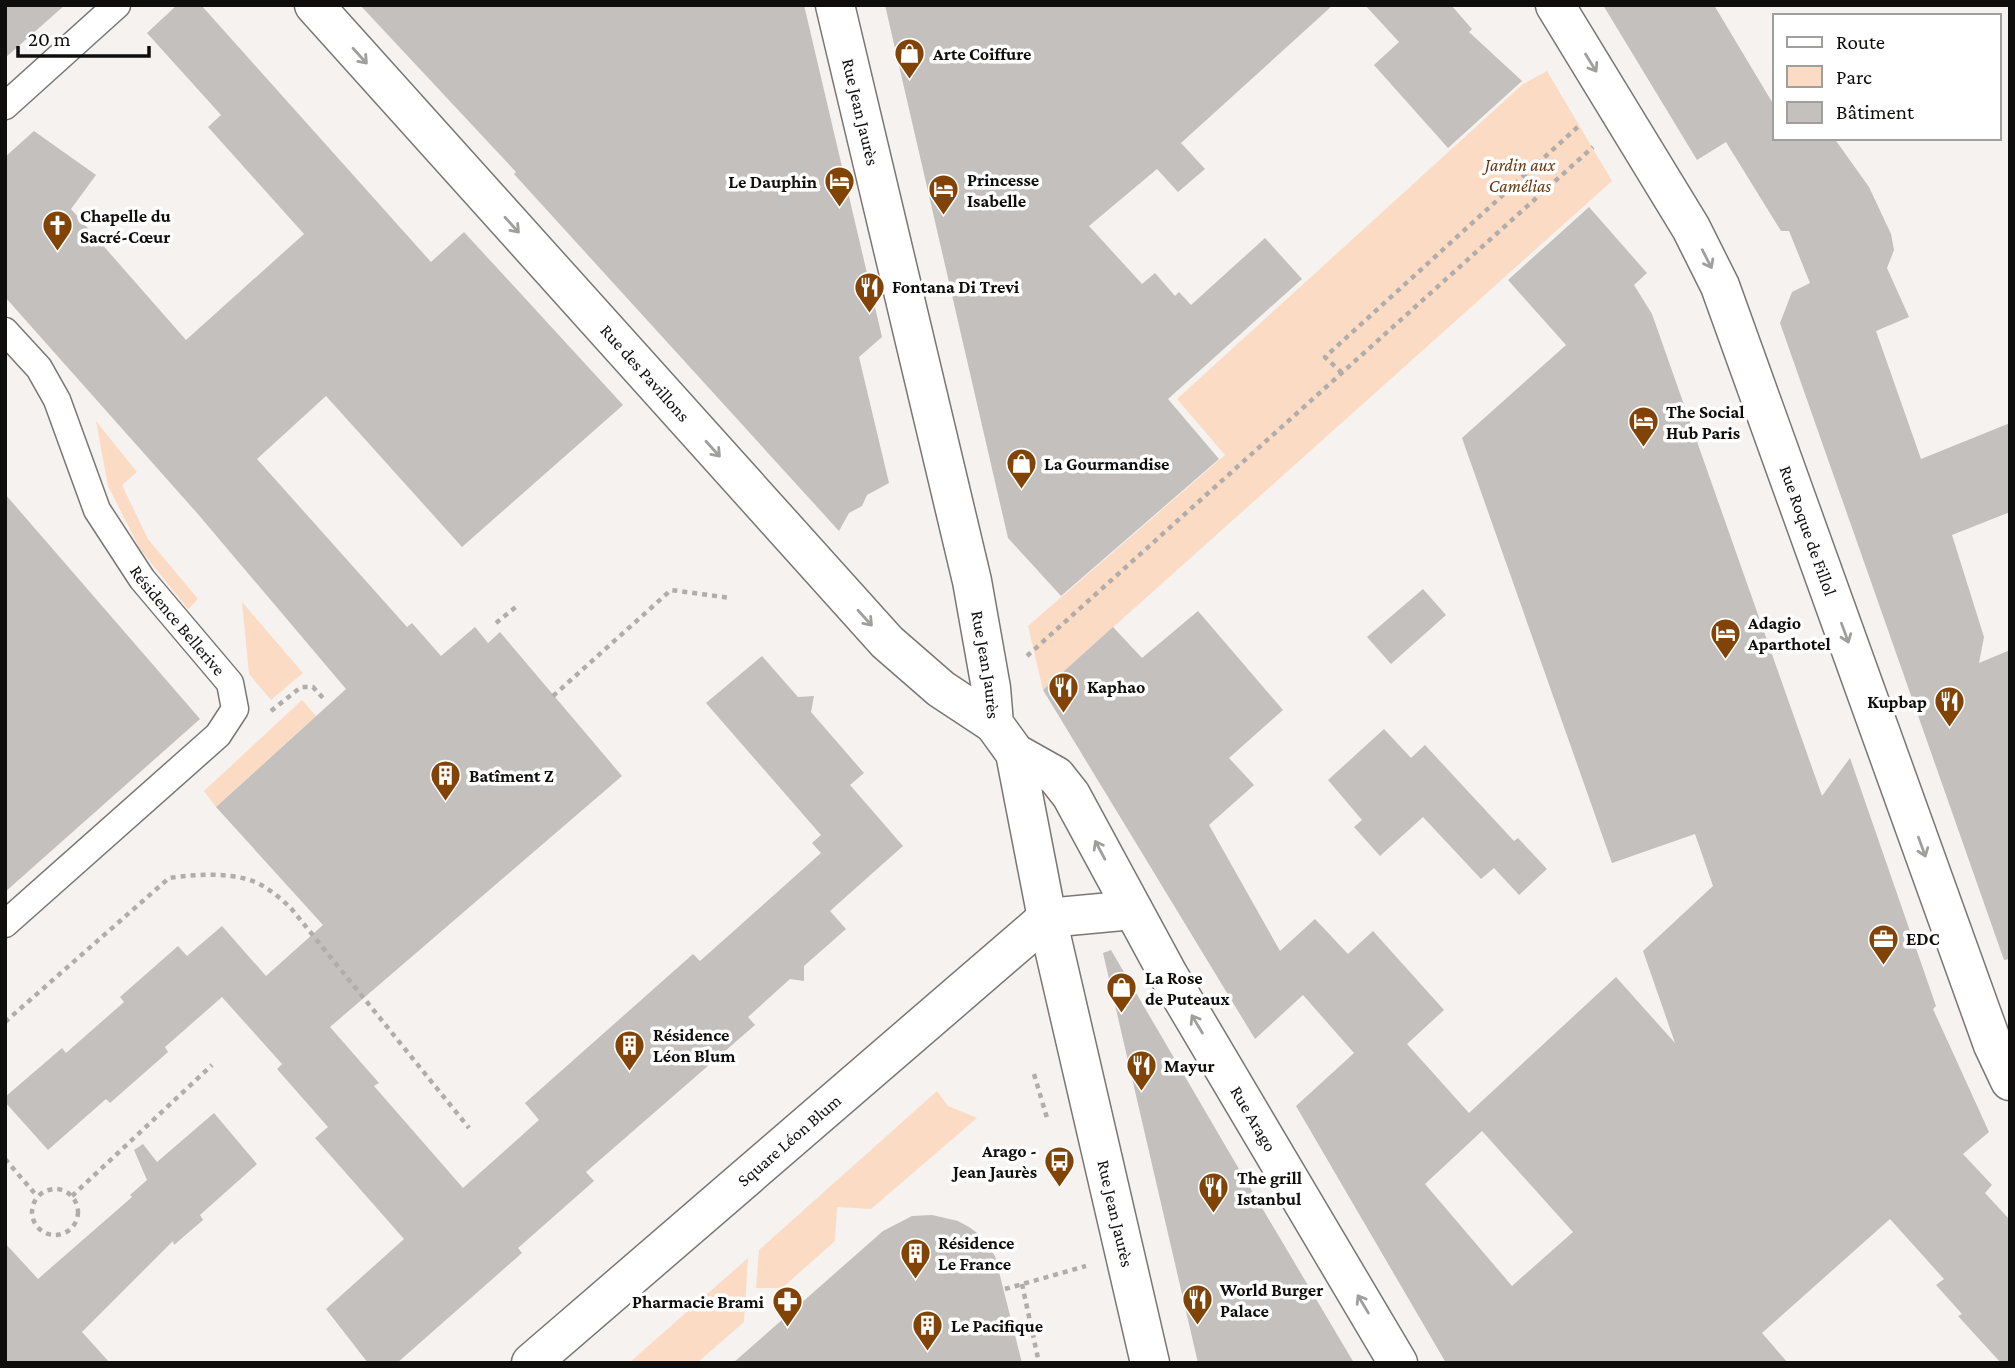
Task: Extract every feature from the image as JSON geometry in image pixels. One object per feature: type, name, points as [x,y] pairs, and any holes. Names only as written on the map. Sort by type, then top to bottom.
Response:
[{"type":"street","name":"Rue des Pavillons","points":[[314,5],[887,642],[942,689],[1000,722]]},
{"type":"street","name":"Rue Jean Jaurès","points":[[835,5],[970,571],[1000,722],[1150,1363]]},
{"type":"street","name":"Rue Roque de Fillol","points":[[1555,5],[1616,127],[1691,228],[1720,286],[1999,1027],[2010,1081]]},
{"type":"street","name":"Rue Arago","points":[[1000,722],[1056,776],[1070,795],[1169,976],[1398,1363]]},
{"type":"street","points":[[1047,918],[1133,910]]},
{"type":"street","name":"Square Léon Blum","points":[[531,1363],[1047,918]]},
{"type":"lane","points":[[5,106],[117,5]]},
{"type":"lane","name":"Résidence Bellerive","points":[[5,331],[39,368],[57,400],[97,510],[142,579],[230,683],[234,709]]},
{"type":"lane","points":[[5,924],[218,736],[234,709]]},
{"type":"path","points":[[1000,722],[1342,373],[1616,127],[1589,115],[1325,356],[1342,373]]},
{"type":"path","points":[[553,696],[671,590],[731,598]]},
{"type":"path","points":[[496,623],[517,606]]},
{"type":"path","points":[[234,709],[265,716],[301,687],[313,687],[323,698]]},
{"type":"path","points":[[5,1022],[169,878],[196,875],[227,877],[262,885],[290,907],[469,1128]]},
{"type":"path","points":[[72,1196],[212,1065]]},
{"type":"path","points":[[5,1159],[37,1196]]},
{"type":"path","points":[[59,1189],[72,1196],[79,1210],[78,1218],[70,1231],[55,1236],[40,1231],[32,1218],[31,1210],[37,1196],[59,1189]]},
{"type":"path","points":[[1005,1289],[1090,1265]]},
{"type":"path","points":[[1022,1284],[1039,1363]]},
{"type":"green space","name":"Jardin aux Camélias","points":[[1547,71],[1612,181],[1043,690],[1028,626],[1225,455],[1177,399],[1523,84]]},
{"type":"green space","points":[[96,421],[137,472],[122,485],[148,539],[198,599],[188,609],[140,549],[108,486]]},
{"type":"green space","points":[[242,602],[303,673],[271,700],[249,674]]},
{"type":"green space","points":[[302,700],[316,716],[216,807],[204,791]]},
{"type":"green space","points":[[937,1091],[948,1106],[977,1118],[871,1209],[837,1207],[835,1241],[782,1288],[756,1288],[759,1250]]},
{"type":"green space","points":[[748,1258],[744,1322],[697,1363],[629,1363]]},
{"type":"building","points":[[5,5],[65,5],[5,58]]},
{"type":"building","points":[[177,5],[201,5],[431,262],[464,232],[623,405],[462,547],[326,396],[257,459],[407,627],[412,623],[441,656],[475,627],[488,643],[500,632],[622,776],[330,1027],[379,1083],[374,1086],[463,1188],[539,1120],[525,1103],[693,954],[700,961],[821,853],[812,843],[821,835],[706,703],[762,656],[798,697],[814,696],[811,712],[864,773],[850,785],[903,846],[830,911],[846,929],[804,966],[804,981],[790,979],[748,1017],[755,1025],[586,1172],[594,1181],[518,1248],[522,1253],[397,1363],[368,1363],[326,1309],[404,1239],[315,1138],[328,1127],[277,1069],[282,1064],[222,997],[165,1047],[168,1052],[110,1103],[106,1099],[48,1150],[5,1102],[5,1097],[62,1048],[66,1053],[124,1002],[120,997],[178,946],[187,956],[222,926],[266,976],[323,925],[216,807],[346,689],[197,513],[5,297],[5,157],[34,131],[96,175],[71,209],[186,340],[304,234],[208,127],[221,115],[147,33]]},
{"type":"building","points":[[360,5],[804,5],[882,337],[859,357],[889,483],[867,495],[862,506],[849,513],[839,531],[514,174],[516,172]]},
{"type":"building","points":[[885,5],[1333,5],[1181,143],[1205,169],[1178,192],[1157,169],[1089,226],[1142,284],[1155,273],[1175,296],[1179,292],[1191,305],[1265,238],[1302,279],[1168,399],[1219,459],[1061,596],[1008,538]]},
{"type":"building","points":[[1365,5],[1451,5],[1472,29],[1469,32],[1522,81],[1448,148],[1374,65],[1399,42]]},
{"type":"building","points":[[1603,5],[1714,5],[1773,104],[1773,140],[1835,140],[1869,187],[1891,234],[1894,250],[1887,268],[1909,317],[1876,331],[1921,459],[2010,423],[2010,512],[1952,535],[1984,637],[1979,663],[2010,650],[2010,959],[2004,960],[1780,323],[1792,292],[1810,283],[1789,231],[1781,231],[1726,142],[1697,160]]},
{"type":"building","points":[[1589,207],[1647,273],[1634,285],[1652,314],[1822,796],[1850,758],[1936,1006],[1933,1009],[1989,1132],[1963,1154],[1992,1185],[1985,1193],[2010,1220],[2010,1363],[2001,1363],[1958,1316],[1962,1314],[1936,1285],[1944,1279],[1890,1219],[1762,1333],[1788,1363],[1446,1363],[1296,1106],[1354,1053],[1303,995],[1255,1039],[1043,690],[1113,627],[1142,658],[1198,611],[1283,710],[1229,758],[1254,785],[1209,825],[1280,951],[1315,919],[1348,954],[1373,931],[1444,1010],[1407,1044],[1469,1113],[1616,977],[1675,1043],[1643,951],[1713,886],[1695,834],[1612,863],[1462,438],[1566,345],[1508,280]],"holes":[[[1482,1131],[1573,1232],[1512,1286],[1425,1184]]]},
{"type":"building","points":[[5,494],[200,719],[5,892]]},
{"type":"building","points":[[1423,589],[1446,615],[1391,664],[1367,637]]},
{"type":"building","points":[[1384,729],[1411,758],[1425,745],[1514,841],[1518,838],[1547,869],[1519,895],[1494,868],[1481,879],[1423,817],[1380,856],[1354,827],[1362,820],[1328,780]]},
{"type":"building","points":[[1111,950],[1354,1363],[1198,1363],[1103,953]]},
{"type":"building","points":[[214,1113],[257,1164],[200,1215],[203,1220],[174,1245],[173,1241],[82,1332],[110,1363],[5,1363],[5,1243],[38,1279],[132,1197],[130,1195],[147,1180],[134,1150],[143,1144],[157,1162]]},
{"type":"building","name":"Résidence Le France","points":[[932,1215],[958,1221],[969,1227],[980,1235],[995,1256],[1022,1363],[733,1363],[883,1231],[912,1216]]},
{"type":"place","name":"Arte Coiffure","points":[[910,81]]},
{"type":"place","name":"Le Dauphin","points":[[840,209]]},
{"type":"place","name":"Princesse Isabelle","points":[[944,217]]},
{"type":"place","name":"Chapelle du Sacré-Cœur","points":[[57,253]]},
{"type":"place","name":"Fontana Di Trevi","points":[[869,314]]},
{"type":"place","name":"The Social Hub Paris","points":[[1643,449]]},
{"type":"place","name":"La Gourmandise","points":[[1021,491]]},
{"type":"place","name":"Adagio Aparthotel","points":[[1725,660]]},
{"type":"place","name":"Kaphao","points":[[1064,714]]},
{"type":"place","name":"Kupbap","points":[[1950,729]]},
{"type":"place","name":"Batîment Z","points":[[446,803]]},
{"type":"place","name":"EDC","points":[[1883,966]]},
{"type":"place","name":"La Rose de Puteaux","points":[[1122,1015]]},
{"type":"place","name":"Résidence Léon Blum","points":[[630,1072]]},
{"type":"place","name":"Mayur","points":[[1141,1093]]},
{"type":"place","name":"Arago - Jean Jaurès","points":[[1060,1188]]},
{"type":"place","name":"The grill Istanbul","points":[[1214,1215]]},
{"type":"place","name":"Résidence Le France","points":[[915,1280]]},
{"type":"place","name":"World Burger Palace","points":[[1197,1327]]},
{"type":"place","name":"Pharmacie Brami","points":[[787,1329]]},
{"type":"place","name":"Le Pacifique","points":[[928,1353]]}]
